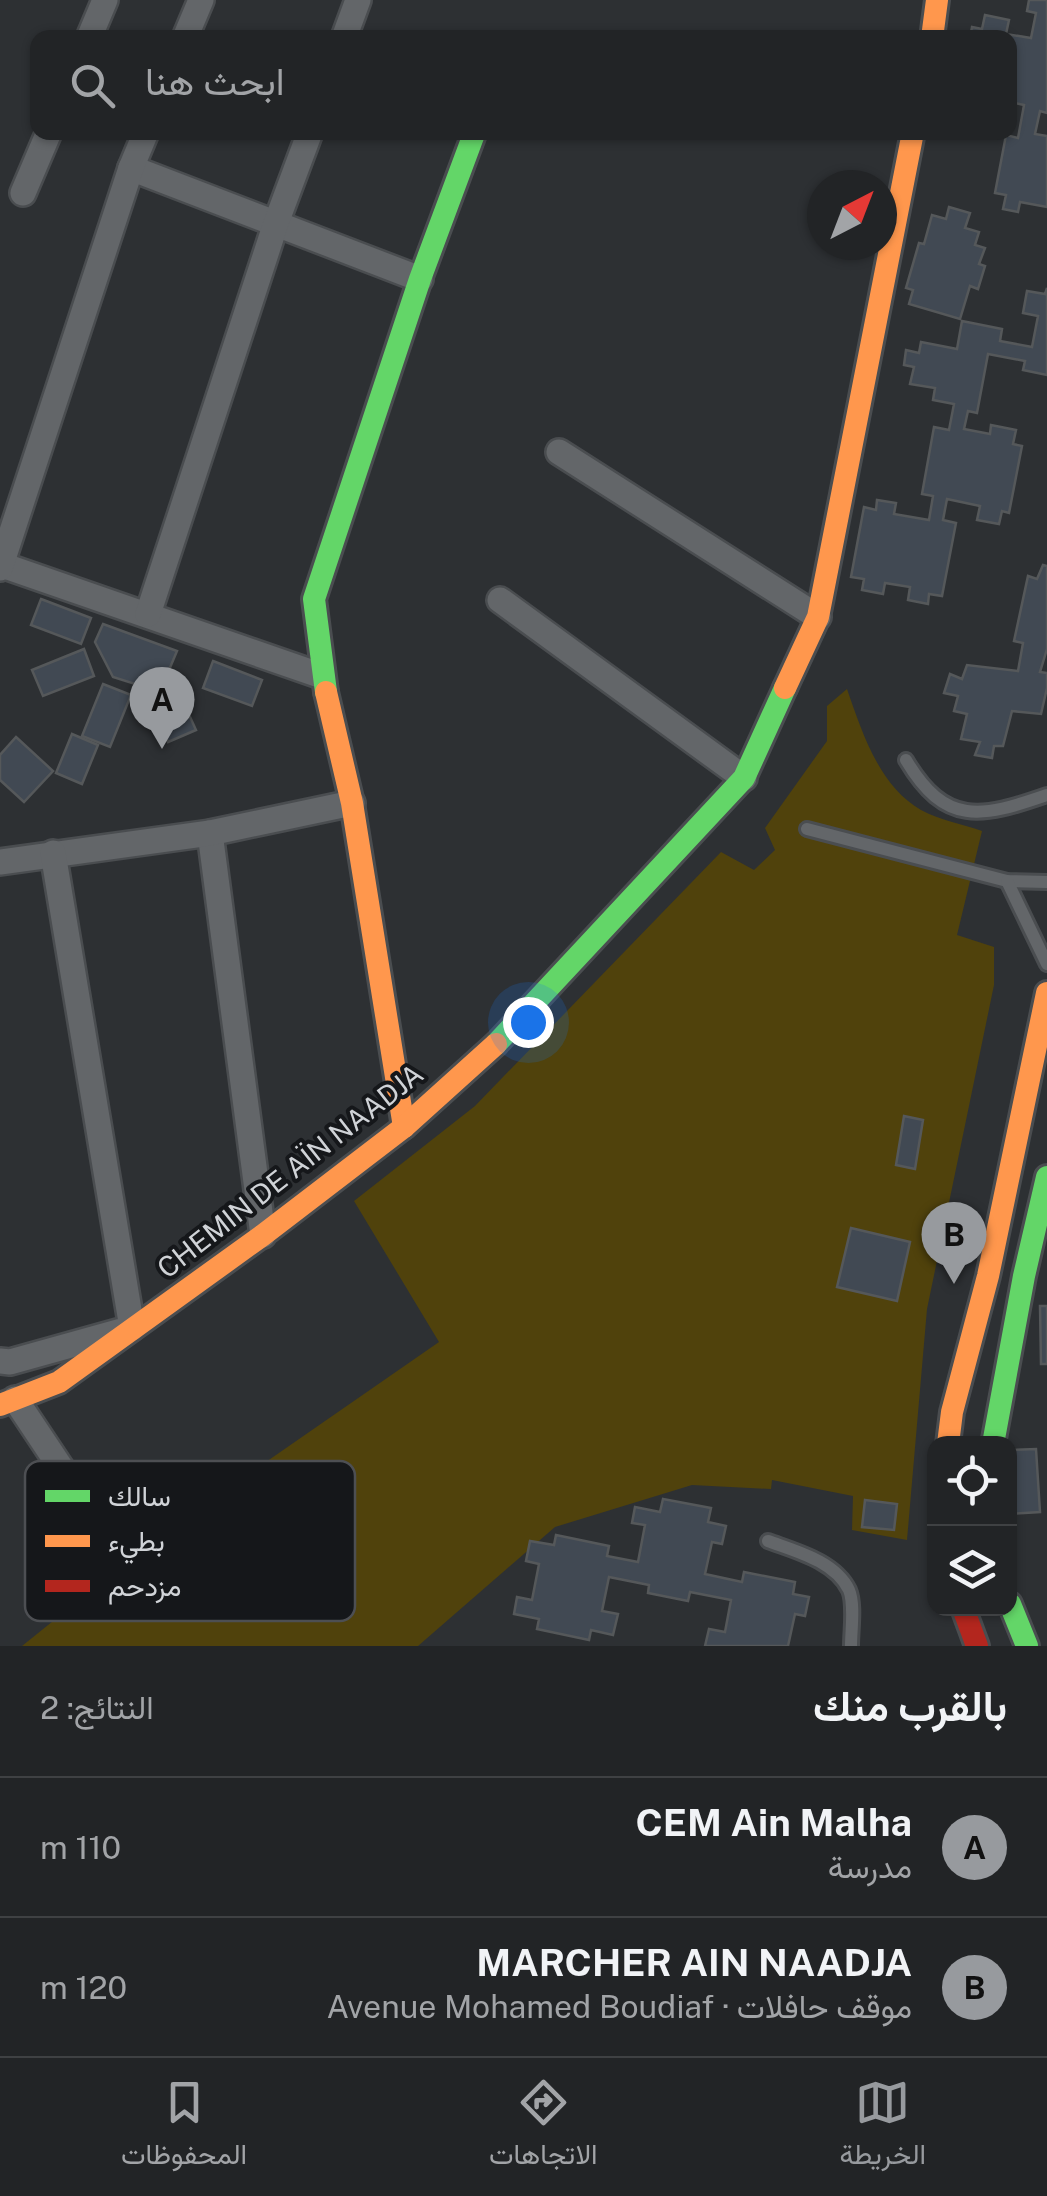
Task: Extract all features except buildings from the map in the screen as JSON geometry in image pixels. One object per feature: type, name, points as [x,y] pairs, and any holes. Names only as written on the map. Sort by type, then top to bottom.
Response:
[{"type":"main road","points":[[933,30],[937,0]]},
{"type":"main road","points":[[404,1127],[352,802],[322,676],[314,599],[420,279],[472,140]]},
{"type":"main road","name":"CHEMIN DE AÏN NAADJA","points":[[7,1402],[60,1382],[404,1127],[493,1047],[744,778],[818,617],[911,140]]},
{"type":"main road","points":[[949,1436],[988,1276],[1047,993]]},
{"type":"main road","points":[[994,1436],[1047,1177]]},
{"type":"main road","points":[[966,1616],[977,1646]]},
{"type":"main road","points":[[1015,1616],[1027,1646]]},
{"type":"street","points":[[92,30],[105,0]]},
{"type":"street","points":[[188,30],[200,0]]},
{"type":"street","points":[[347,30],[358,0]]},
{"type":"street","points":[[23,194],[46,140]]},
{"type":"street","points":[[143,140],[1,566],[322,676]]},
{"type":"street","points":[[148,614],[276,223],[307,140]]},
{"type":"street","points":[[131,168],[420,279]]},
{"type":"street","points":[[560,452],[818,617]]},
{"type":"street","points":[[500,600],[744,778]]},
{"type":"street","points":[[0,862],[210,833],[352,802]]},
{"type":"street","points":[[210,833],[263,1235]]},
{"type":"street","points":[[0,1360],[10,1362],[132,1328],[53,852]]},
{"type":"street","points":[[7,1402],[51,1461]]},
{"type":"lane","points":[[906,760],[922,787],[946,806],[976,812],[1014,807],[1047,795]]},
{"type":"lane","points":[[807,829],[1007,881],[1047,882]]},
{"type":"lane","points":[[1007,881],[1047,964]]},
{"type":"lane","points":[[768,1540],[814,1558],[839,1577],[850,1592],[851,1646]]},
{"type":"shaded area","points":[[847,689],[874,757],[906,800],[943,819],[982,831],[957,935],[994,947],[994,985],[927,1309],[907,1540],[852,1530],[853,1496],[772,1480],[771,1489],[692,1485],[555,1527],[418,1646],[22,1646],[53,1621],[355,1621],[355,1461],[267,1461],[439,1342],[354,1201],[475,1106],[721,852],[754,870],[775,850],[765,828],[827,741],[827,706]]},
{"type":"traffic: fast","points":[[326,692],[314,599],[420,279],[472,140]]},
{"type":"traffic: fast","points":[[496,1044],[744,778],[785,688]]},
{"type":"traffic: fast","points":[[994,1436],[1047,1177]]},
{"type":"traffic: fast","points":[[1015,1616],[1027,1646]]},
{"type":"traffic: slow","points":[[933,30],[937,0]]},
{"type":"traffic: slow","points":[[785,688],[818,617],[911,140]]},
{"type":"traffic: slow","points":[[326,692],[352,803],[404,1127]]},
{"type":"traffic: slow","points":[[949,1436],[988,1276],[1047,993]]},
{"type":"traffic: slow","points":[[0,1405],[59,1382],[263,1235],[404,1127],[496,1044]]},
{"type":"traffic: jam","points":[[966,1616],[977,1646]]},
{"type":"place","name":"CEM Ain Malha","points":[[162,749]]},
{"type":"place","name":"MARCHER AIN NAADJA","points":[[954,1284]]}]
